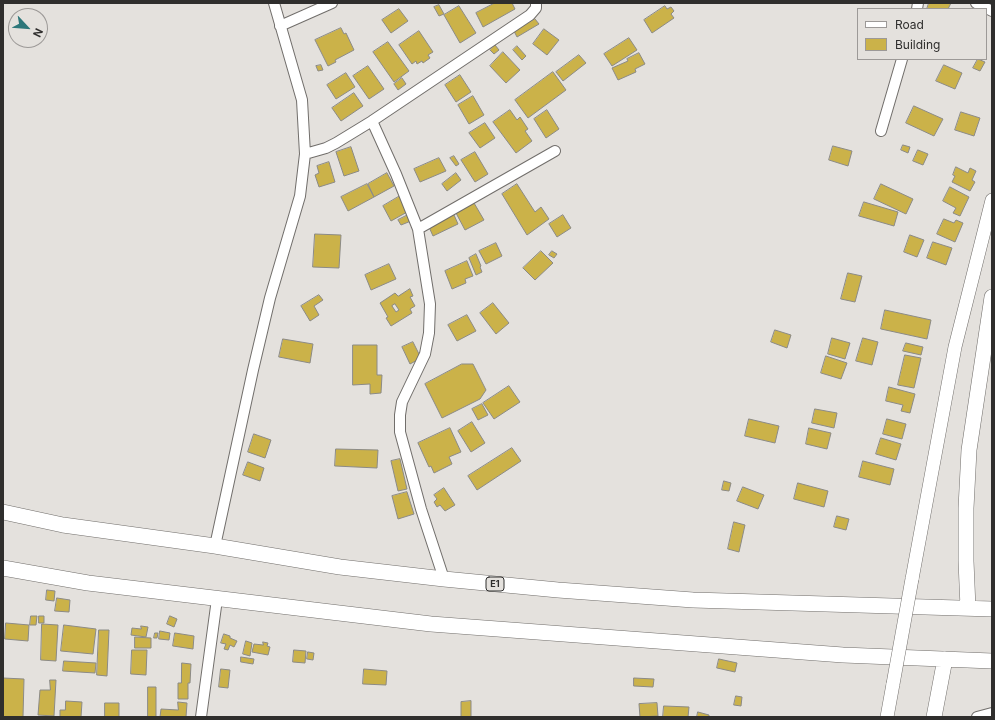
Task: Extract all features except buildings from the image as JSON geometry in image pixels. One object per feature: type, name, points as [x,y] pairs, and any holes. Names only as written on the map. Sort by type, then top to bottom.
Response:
[{"type":"highway","points":[[968,608],[966,508],[969,450],[992,297]]},
{"type":"highway","name":"E1","points":[[3,512],[63,525],[215,546],[340,567],[444,579],[558,590],[693,600],[992,609]]},
{"type":"highway","points":[[3,568],[88,583],[431,624],[843,655],[992,661]]},
{"type":"highway","points":[[934,717],[945,659]]},
{"type":"main road","points":[[887,717],[955,347],[992,200]]},
{"type":"street","points":[[215,546],[270,298],[300,196],[305,154],[302,100],[274,3]]},
{"type":"street","points":[[280,26],[332,3]]},
{"type":"street","points":[[305,154],[326,148],[372,121],[530,15],[536,8],[536,3]]},
{"type":"street","points":[[976,3],[986,8]]},
{"type":"street","points":[[881,132],[902,60]]},
{"type":"street","points":[[372,121],[396,174],[418,230],[430,304],[429,333],[425,354],[402,402],[400,432],[420,509],[444,579]]},
{"type":"street","points":[[418,230],[554,151]]},
{"type":"street","points":[[201,717],[217,599]]},
{"type":"street","points":[[977,717],[992,713]]}]
